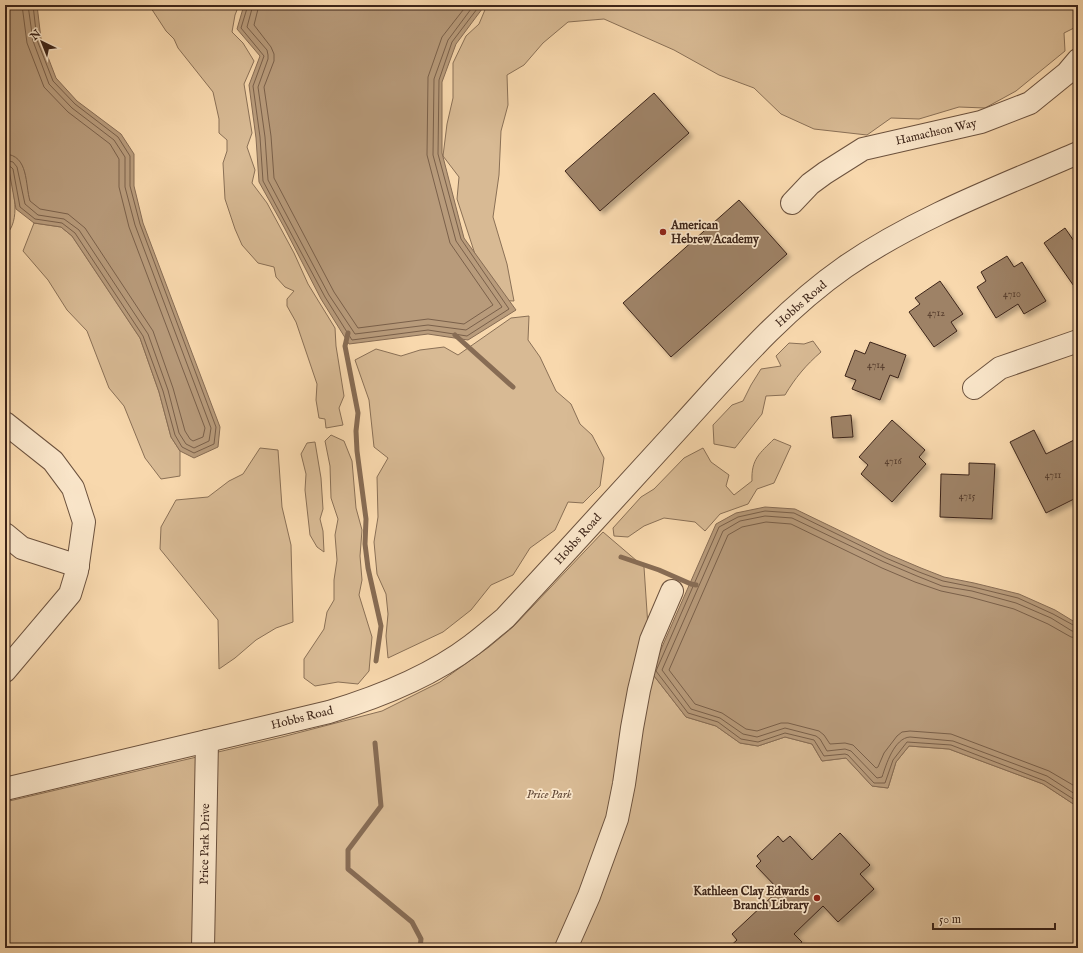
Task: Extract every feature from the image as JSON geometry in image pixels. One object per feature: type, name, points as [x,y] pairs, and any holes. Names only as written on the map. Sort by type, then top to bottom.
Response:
[{"type":"street","name":"Hamachson Way","points":[[792,203],[810,184],[824,173],[863,149],[981,122],[1030,103],[1067,73],[1078,60]]},
{"type":"street","name":"Hobbs Road","points":[[5,789],[329,712],[389,691],[420,676],[471,645],[505,618],[746,354],[794,307],[845,267],[899,234],[934,215],[1078,153]]},
{"type":"street","points":[[974,388],[1000,368],[1078,341]]},
{"type":"street","points":[[5,423],[53,461],[73,488],[84,522],[78,566],[70,594],[9,657]]},
{"type":"street","points":[[5,534],[22,548],[78,566]]},
{"type":"street","points":[[566,948],[589,896],[617,820],[632,728],[651,640],[672,591]]},
{"type":"street","name":"Price Park Drive","points":[[203,948],[207,741]]},
{"type":"green space","points":[[149,5],[239,5],[235,15],[232,32],[243,43],[254,61],[244,84],[252,133],[247,147],[255,170],[252,183],[267,203],[294,253],[308,284],[335,328],[336,346],[344,396],[339,408],[343,425],[326,428],[325,419],[319,418],[316,400],[317,384],[296,322],[287,306],[287,299],[294,291],[285,287],[276,277],[274,267],[258,263],[242,245],[235,229],[225,199],[223,163],[227,151],[227,140],[219,133],[219,119],[213,92],[178,48],[174,39],[166,31]]},
{"type":"green space","points":[[487,5],[1078,5],[1078,26],[1064,33],[1065,51],[1016,91],[985,108],[959,107],[919,119],[891,118],[867,135],[814,129],[781,114],[754,88],[719,75],[674,50],[604,19],[568,22],[543,43],[524,65],[507,75],[508,105],[501,131],[499,175],[493,217],[507,264],[514,301],[490,300],[457,199],[459,177],[443,156],[447,124],[453,98],[453,63],[466,36],[479,24]]},
{"type":"green space","points":[[5,168],[9,170],[14,195],[15,213],[10,229],[5,236]]},
{"type":"green space","points":[[34,223],[61,227],[72,236],[140,338],[159,392],[171,437],[180,451],[180,476],[161,479],[145,458],[124,406],[109,388],[87,331],[67,310],[48,280],[23,251]]},
{"type":"green space","points":[[529,316],[528,340],[540,357],[556,391],[571,404],[580,424],[592,435],[604,458],[600,486],[583,503],[568,502],[555,530],[530,548],[513,575],[491,585],[471,610],[443,632],[388,658],[386,636],[388,614],[386,594],[377,574],[374,542],[378,517],[377,477],[388,458],[374,447],[369,400],[355,360],[376,349],[401,356],[420,350],[444,347],[458,355],[511,318]]},
{"type":"green space","points":[[813,341],[821,352],[801,372],[785,395],[766,396],[762,414],[735,448],[714,444],[713,425],[732,405],[743,401],[761,369],[781,366],[776,356],[789,343],[804,344]]},
{"type":"green space","points":[[331,435],[344,441],[352,461],[356,508],[362,530],[360,556],[362,580],[359,595],[372,637],[369,671],[358,684],[338,682],[315,686],[304,678],[304,659],[324,629],[327,612],[334,600],[334,580],[337,560],[335,535],[338,519],[331,498],[330,466],[325,441]]},
{"type":"green space","points":[[774,439],[791,446],[774,483],[757,489],[748,504],[720,514],[705,531],[695,522],[664,518],[644,526],[628,537],[614,536],[613,528],[641,497],[654,489],[684,458],[703,448],[711,462],[729,475],[726,486],[734,495],[752,481],[753,467],[757,457]]},
{"type":"green space","points":[[315,442],[321,478],[323,509],[320,519],[323,531],[324,552],[317,547],[310,535],[305,490],[306,474],[301,454],[307,443]]},
{"type":"green space","points":[[260,448],[278,450],[282,507],[291,545],[293,622],[276,628],[256,640],[235,658],[219,669],[218,620],[160,549],[161,527],[176,500],[208,497],[229,481],[243,474]]},
{"type":"green space","name":"Price Park","points":[[603,532],[644,567],[651,672],[686,717],[716,726],[740,743],[758,746],[785,737],[812,744],[822,761],[846,758],[872,786],[888,788],[896,762],[909,746],[949,749],[1043,784],[1078,807],[1078,948],[5,948],[5,802],[282,737],[382,711],[440,682],[489,647],[513,627]]},
{"type":"water","points":[[5,5],[37,5],[41,39],[56,78],[77,101],[121,134],[134,154],[134,186],[143,223],[220,427],[218,447],[194,458],[180,451],[171,437],[159,392],[140,338],[72,236],[61,227],[34,223],[16,209],[9,170],[5,168]]},
{"type":"water","points":[[244,5],[485,5],[456,44],[442,82],[442,153],[464,238],[516,310],[468,340],[428,334],[349,344],[321,299],[259,182],[256,138],[249,85],[260,56],[237,29]]},
{"type":"water","points":[[765,507],[795,509],[888,554],[921,568],[944,577],[1019,594],[1055,610],[1078,624],[1078,807],[1043,784],[949,749],[909,746],[896,762],[888,788],[872,786],[846,758],[822,761],[812,744],[785,737],[758,746],[740,743],[716,726],[686,717],[651,672],[716,524],[736,513]]},
{"type":"building","points":[[654,93],[689,133],[600,211],[565,171]]},
{"type":"building","points":[[739,200],[787,254],[671,357],[623,303]]},
{"type":"building","points":[[1065,228],[1078,247],[1078,292],[1044,243]]},
{"type":"building","points":[[1007,256],[1014,267],[1022,262],[1046,301],[1024,314],[1018,304],[996,318],[977,287],[986,281],[981,272]]},
{"type":"building","points":[[940,281],[963,314],[951,322],[957,331],[934,347],[909,312],[920,304],[915,298]]},
{"type":"building","points":[[870,342],[906,355],[898,378],[890,375],[880,400],[852,389],[856,380],[845,376],[855,350],[865,354]]},
{"type":"building","points":[[851,415],[853,437],[833,438],[831,417]]},
{"type":"building","points":[[892,420],[925,450],[919,457],[926,464],[892,502],[861,474],[868,465],[859,457]]},
{"type":"building","points":[[1034,430],[1046,454],[1078,438],[1078,497],[1046,513],[1010,442]]},
{"type":"building","points":[[969,463],[995,464],[992,519],[940,517],[941,474],[969,475]]},
{"type":"building","name":"Kathleen Clay Edwards Branch Library","points":[[840,833],[870,865],[860,874],[874,889],[838,922],[823,906],[794,934],[802,942],[795,948],[728,948],[737,940],[732,934],[779,890],[756,866],[761,861],[757,856],[778,836],[783,842],[790,836],[812,860]]},
{"type":"waterway","points":[[348,333],[345,346],[358,413],[356,431],[357,451],[366,519],[365,544],[368,568],[381,626],[376,661]]},
{"type":"waterway","points":[[455,335],[513,387]]},
{"type":"waterway","points":[[621,557],[696,585]]},
{"type":"waterway","points":[[375,743],[381,806],[348,850],[348,869],[412,922],[421,939],[420,948]]},
{"type":"place","name":"American Hebrew Academy","points":[[663,232]]},
{"type":"place","name":"Kathleen Clay Edwards Branch Library","points":[[817,898]]}]
